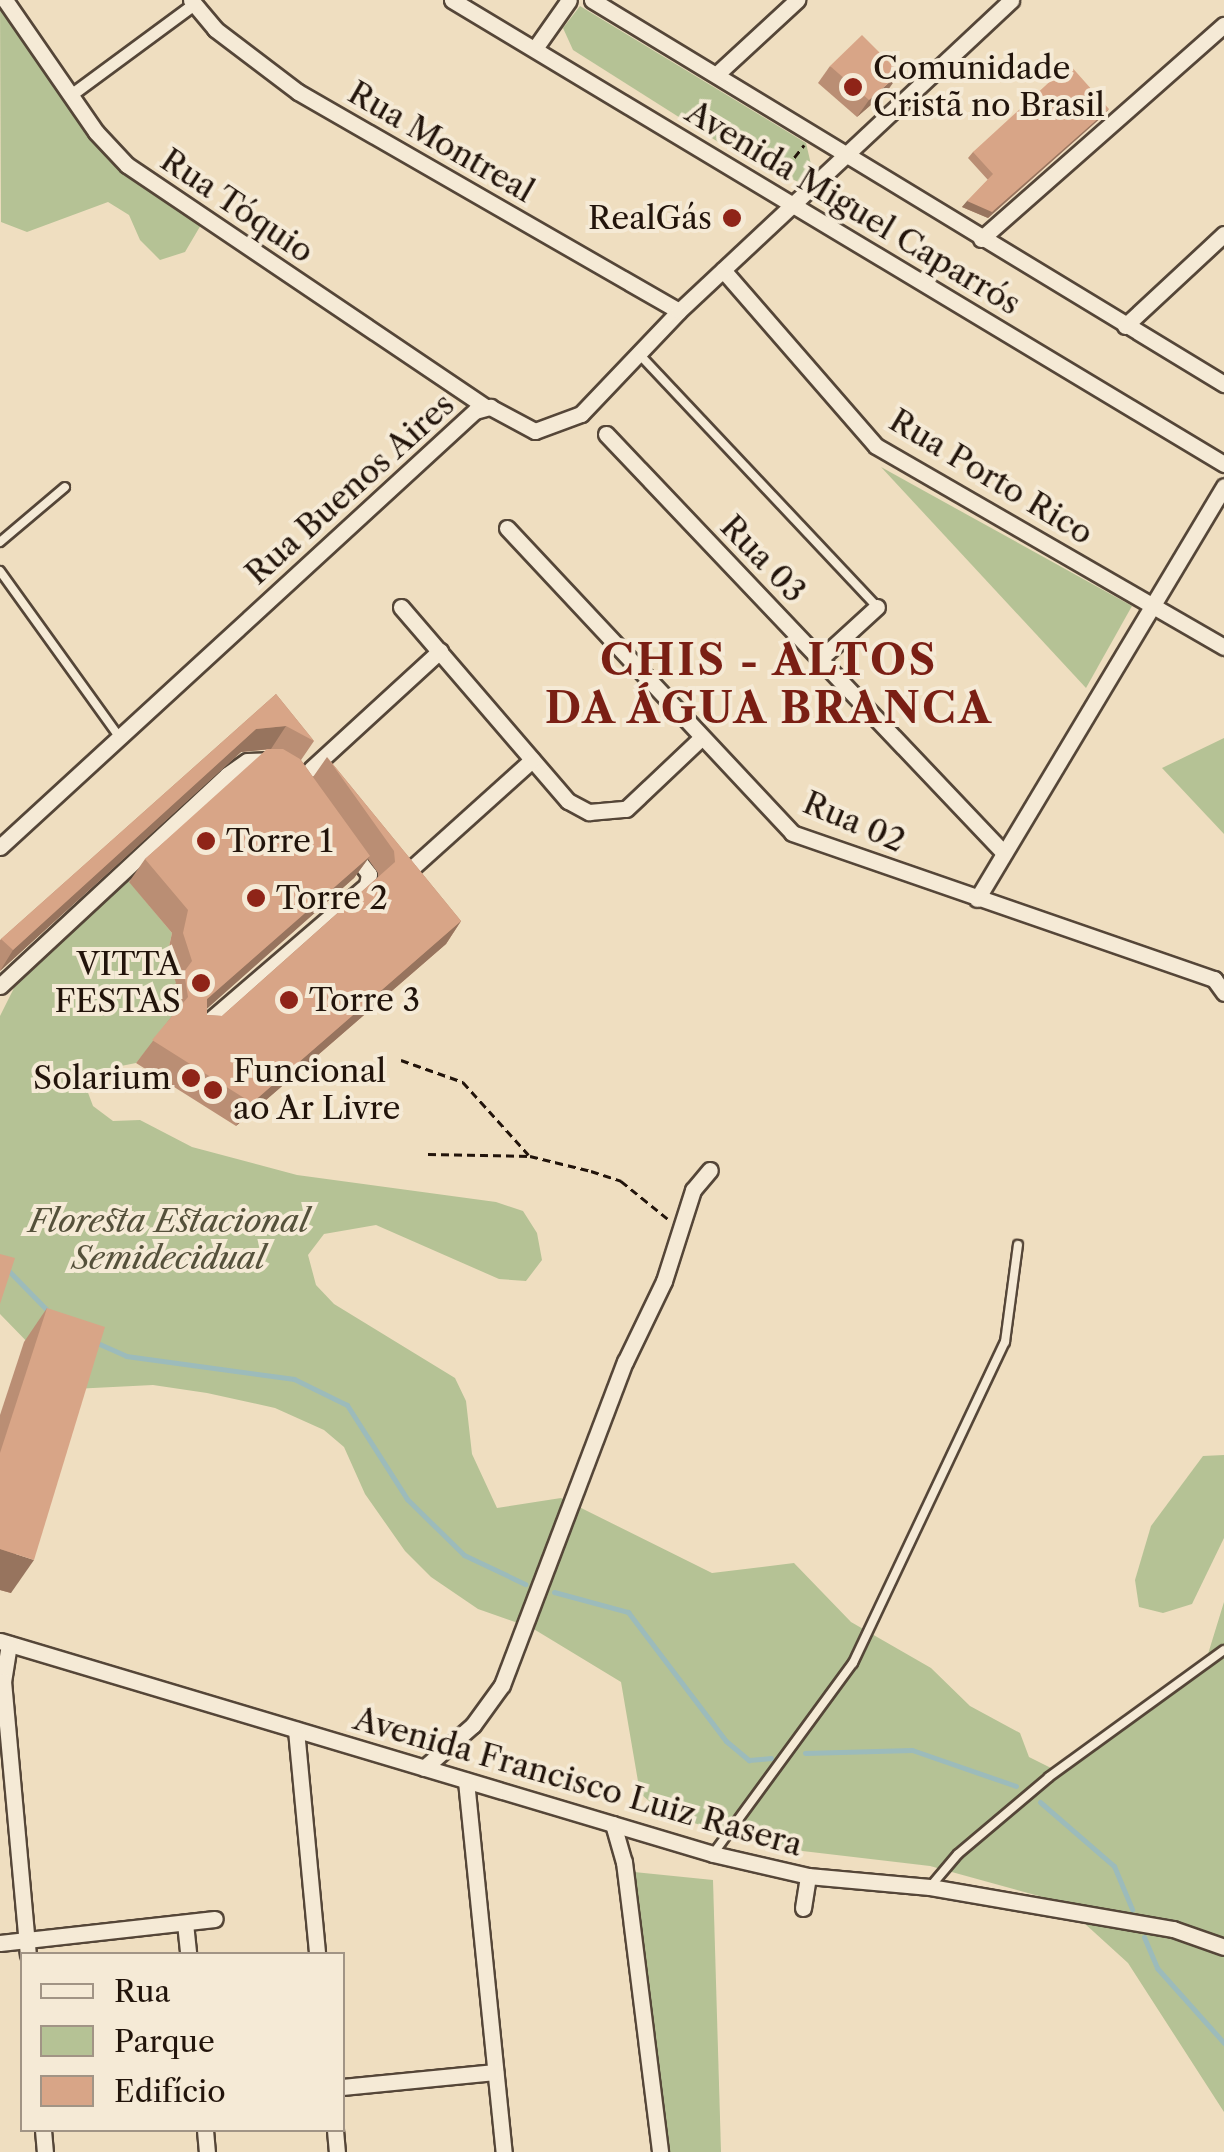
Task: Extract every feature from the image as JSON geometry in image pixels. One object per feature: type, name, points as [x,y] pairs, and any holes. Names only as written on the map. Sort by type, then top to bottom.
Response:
[{"type":"street","name":"Rua Tóquio","points":[[5,0],[127,165],[486,406]]},
{"type":"street","name":"Avenida Miguel Caparrós","points":[[452,0],[1224,464]]},
{"type":"street","points":[[536,47],[568,0]]},
{"type":"street","name":"Avenida Miguel Caparrós","points":[[592,0],[718,73],[1224,384]]},
{"type":"street","points":[[718,73],[797,0]]},
{"type":"street","name":"Rua Buenos Aires","points":[[0,846],[336,536],[486,406],[548,432],[582,414],[679,311],[1011,0]]},
{"type":"street","points":[[72,94],[193,2]]},
{"type":"street","name":"Rua Montreal","points":[[193,2],[215,29],[298,92],[679,311]]},
{"type":"street","points":[[982,238],[1224,25]]},
{"type":"street","points":[[1125,326],[1224,234]]},
{"type":"street","name":"Rua Porto Rico","points":[[722,270],[876,446],[1224,647]]},
{"type":"street","name":"Rua 03","points":[[606,434],[1003,852]]},
{"type":"street","points":[[977,899],[1224,486]]},
{"type":"street","name":"Rua 02","points":[[507,528],[700,739],[792,833],[1214,978],[1224,993]]},
{"type":"street","points":[[401,607],[568,801],[589,812],[626,808],[700,739]]},
{"type":"street","points":[[820,659],[877,607]]},
{"type":"street","points":[[311,770],[440,651]]},
{"type":"street","points":[[2,982],[246,762],[270,760],[303,787]]},
{"type":"street","points":[[402,877],[532,760]]},
{"type":"street","points":[[200,1030],[366,886],[369,874],[336,831]]},
{"type":"street","points":[[424,1768],[473,1725],[502,1685],[675,1250],[693,1190],[710,1170]]},
{"type":"street","points":[[5,1643],[6,1780],[27,1947]]},
{"type":"street","name":"Avenida Francisco Luiz Rasera","points":[[5,1643],[713,1854],[808,1876],[930,1887],[1217,1944]]},
{"type":"street","points":[[296,1730],[317,1952]]},
{"type":"street","points":[[466,1781],[504,2152]]},
{"type":"street","points":[[613,1824],[624,1862],[660,2152]]},
{"type":"street","points":[[803,1908],[808,1876]]},
{"type":"street","points":[[0,1942],[27,1947],[215,1919]]},
{"type":"street","points":[[185,1922],[188,1952]]},
{"type":"street","points":[[345,2087],[496,2072]]},
{"type":"lane","points":[[638,353],[877,607]]},
{"type":"lane","points":[[0,542],[65,487]]},
{"type":"lane","points":[[0,571],[120,738]]},
{"type":"lane","points":[[713,1854],[744,1820],[861,1647],[998,1360],[1018,1245]]},
{"type":"lane","points":[[930,1887],[958,1854],[1049,1777],[1224,1650]]},
{"type":"path","points":[[769,190],[814,132]]},
{"type":"path","points":[[401,1060],[463,1082],[530,1156]]},
{"type":"path","points":[[428,1154],[530,1156],[621,1181],[663,1211],[675,1250]]},
{"type":"green space","points":[[0,0],[154,190],[205,218],[185,252],[160,260],[140,240],[129,215],[108,202],[27,232],[1,222]]},
{"type":"green space","points":[[580,6],[806,143],[813,173],[804,184],[753,164],[573,50],[563,28]]},
{"type":"green space","points":[[881,467],[1132,606],[1086,688]]},
{"type":"green space","points":[[1224,738],[1224,834],[1162,768]]},
{"type":"green space","name":"Floresta Estacional Semidecidual","points":[[128,880],[172,933],[167,956],[177,984],[172,1019],[136,1063],[81,1074],[93,1106],[113,1121],[140,1120],[192,1147],[297,1175],[496,1202],[523,1211],[537,1233],[542,1260],[526,1281],[499,1279],[376,1225],[324,1234],[308,1255],[316,1285],[334,1304],[455,1378],[466,1401],[472,1454],[497,1508],[561,1498],[712,1573],[794,1563],[851,1622],[931,1668],[970,1706],[1020,1733],[1029,1757],[1053,1769],[1193,1676],[1208,1654],[1224,1602],[1224,2112],[1128,1963],[1061,1902],[930,1866],[760,1846],[660,1811],[640,1793],[621,1682],[532,1628],[478,1609],[431,1577],[405,1551],[365,1494],[344,1447],[324,1430],[275,1408],[207,1393],[153,1385],[73,1389],[0,1314],[0,1016],[14,988]]},
{"type":"green space","points":[[1224,1455],[1224,1538],[1192,1604],[1163,1613],[1139,1607],[1135,1580],[1151,1526],[1203,1456]]},
{"type":"green space","points":[[634,1872],[713,1880],[721,2152],[670,2152]]},
{"type":"building","points":[[862,35],[900,73],[869,100],[830,66]]},
{"type":"building","points":[[1069,64],[1109,109],[992,212],[967,201],[993,174],[973,152]]},
{"type":"building","points":[[276,694],[314,741],[286,726],[256,729],[13,950],[1,939]]},
{"type":"building","points":[[267,749],[283,749],[300,759],[370,856],[207,999],[207,1015],[222,1016],[395,862],[394,851],[327,757],[461,921],[252,1103],[152,1040],[188,997],[184,972],[192,961],[183,933],[188,910],[145,859]]},
{"type":"building","points":[[0,1254],[15,1258],[0,1304]]},
{"type":"building","points":[[47,1308],[105,1327],[34,1560],[0,1549],[0,1453]]},
{"type":"waterway","points":[[0,1262],[49,1312]]},
{"type":"waterway","points":[[95,1342],[126,1356],[294,1379],[347,1405],[407,1499],[464,1555],[525,1584]]},
{"type":"waterway","points":[[554,1592],[628,1612],[726,1741],[749,1760],[771,1758]]},
{"type":"waterway","points":[[805,1753],[912,1750],[1016,1786]]},
{"type":"waterway","points":[[1040,1802],[1114,1866],[1132,1909]]},
{"type":"waterway","points":[[1144,1937],[1157,1968],[1224,2043]]},
{"type":"place","name":"Comunidade Cristã no Brasil","points":[[853,87]]},
{"type":"place","name":"RealGás","points":[[732,218]]},
{"type":"place","name":"Torre 1","points":[[206,841]]},
{"type":"place","name":"Torre 2","points":[[256,898]]},
{"type":"place","name":"VITTA FESTAS","points":[[201,983]]},
{"type":"place","name":"Torre 3","points":[[289,1000]]},
{"type":"place","name":"Solarium","points":[[191,1078]]},
{"type":"place","name":"Funcional ao Ar Livre","points":[[213,1090]]},
{"type":"district","name":"CHIS - ALTOS DA ÁGUA BRANCA","points":[[769,684]]}]
